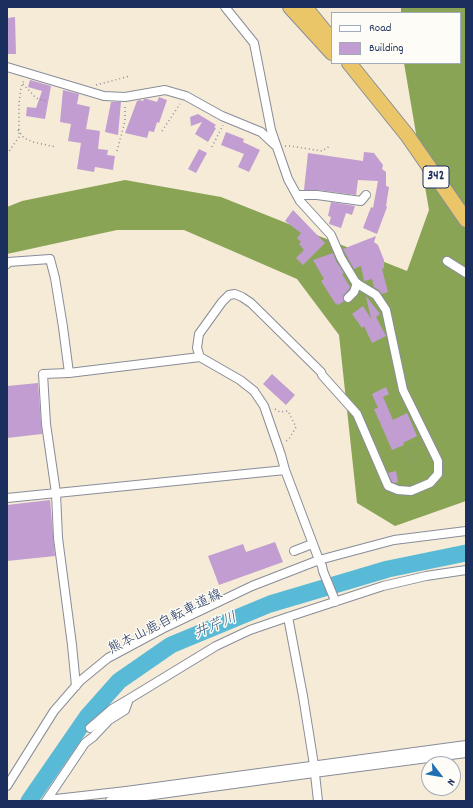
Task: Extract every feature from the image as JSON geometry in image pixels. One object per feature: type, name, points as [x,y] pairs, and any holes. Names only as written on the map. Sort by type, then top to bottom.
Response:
[{"type":"highway","points":[[290,7],[331,52]]},
{"type":"highway","points":[[305,7],[331,40]]},
{"type":"highway","points":[[342,64],[406,135]]},
{"type":"highway","name":"342","points":[[351,64],[406,135],[466,220]]},
{"type":"street","points":[[200,357],[197,348],[199,334],[222,302],[229,295],[235,294],[242,297],[251,303],[321,372],[357,414],[388,486],[398,490],[411,491],[430,482],[438,474],[438,461],[403,390],[386,310],[376,295],[357,283],[341,258],[330,234],[297,196],[288,179],[271,130],[254,43],[225,7]]},
{"type":"street","points":[[7,67],[104,96],[126,97],[165,90],[186,96],[226,118],[261,132],[277,147]]},
{"type":"street","points":[[297,196],[317,195],[361,201],[366,196]]},
{"type":"street","points":[[7,264],[8,262],[50,259],[55,278],[69,373]]},
{"type":"street","points":[[447,261],[466,273]]},
{"type":"street","points":[[348,298],[354,292],[357,283]]},
{"type":"street","points":[[76,686],[58,538],[56,493],[46,424],[43,374],[69,373],[200,357],[240,380],[254,391],[264,406],[285,470],[334,600]]},
{"type":"street","points":[[7,498],[285,470]]},
{"type":"street","points":[[7,786],[54,711],[80,681],[108,658],[162,629],[252,586],[318,560],[394,540],[466,531]]},
{"type":"street","points":[[294,551],[312,544]]},
{"type":"street","points":[[90,728],[112,709],[216,646],[250,630],[334,600],[383,586],[426,576],[466,570]]},
{"type":"street","points":[[288,617],[303,696],[318,801]]},
{"type":"street","points":[[47,801],[85,743],[110,720],[125,710],[129,699]]},
{"type":"street","points":[[110,801],[466,745]]},
{"type":"street","points":[[47,801],[314,769],[466,754]]},
{"type":"path","points":[[7,154],[19,137],[19,103],[22,84],[27,73]]},
{"type":"path","points":[[89,91],[96,85],[130,76]]},
{"type":"path","points":[[22,84],[36,98],[46,101]]},
{"type":"path","points":[[162,131],[186,96]]},
{"type":"path","points":[[117,151],[125,121],[126,97]]},
{"type":"path","points":[[212,147],[226,118]]},
{"type":"path","points":[[18,130],[24,138],[33,142],[56,147]]},
{"type":"path","points":[[277,147],[290,146],[322,151],[330,146]]},
{"type":"path","points":[[275,409],[280,412],[288,411],[296,427],[289,439],[278,448]]},
{"type":"path","points":[[412,465],[408,449],[427,439]]},
{"type":"green space","points":[[401,7],[466,7],[466,501],[395,526],[357,503],[339,335],[297,279],[184,230],[117,230],[7,254],[7,207],[22,201],[125,180],[221,197],[407,271],[429,210],[404,64],[461,64],[461,12],[401,12]]},
{"type":"building","points":[[15,17],[16,54],[7,54],[7,18]]},
{"type":"building","points":[[30,80],[51,86],[45,119],[26,116],[27,107],[36,108],[42,91],[28,87]]},
{"type":"building","points":[[63,90],[79,94],[77,104],[90,107],[86,129],[100,131],[98,149],[108,150],[107,155],[115,156],[113,170],[95,167],[94,172],[77,169],[81,143],[68,141],[71,124],[60,122]]},
{"type":"building","points":[[159,97],[167,100],[159,123],[157,122],[154,132],[149,131],[147,138],[125,133],[137,101],[147,99],[157,102]]},
{"type":"building","points":[[111,102],[121,102],[118,135],[105,132]]},
{"type":"building","points":[[198,114],[216,125],[214,127],[216,128],[208,142],[195,134],[202,122],[191,126],[190,117]]},
{"type":"building","points":[[226,132],[244,139],[243,142],[260,150],[249,172],[238,167],[244,154],[221,145]]},
{"type":"building","points":[[199,149],[207,153],[196,173],[188,169]]},
{"type":"building","points":[[364,152],[374,153],[383,165],[382,169],[386,172],[386,186],[389,187],[387,207],[377,234],[363,228],[371,207],[373,208],[378,181],[358,180],[356,195],[318,190],[304,190],[308,153],[363,161]]},
{"type":"building","points":[[331,202],[355,206],[352,215],[346,213],[341,228],[329,224],[331,217],[328,216]]},
{"type":"building","points":[[293,210],[325,243],[303,265],[296,258],[304,250],[299,244],[301,242],[297,238],[301,233],[285,221]]},
{"type":"building","points":[[376,236],[374,242],[378,245],[384,260],[384,268],[382,269],[388,292],[382,294],[374,287],[372,279],[364,281],[361,266],[354,269],[343,249]]},
{"type":"building","points":[[333,253],[336,261],[344,273],[342,274],[350,287],[343,296],[344,301],[338,305],[335,303],[321,281],[324,279],[313,260]]},
{"type":"building","points":[[366,296],[380,314],[376,317],[386,336],[372,343],[364,326],[362,328],[352,314],[363,306],[371,319]]},
{"type":"building","points":[[272,374],[295,395],[286,405],[263,384]]},
{"type":"building","points":[[38,383],[42,434],[7,438],[7,386]]},
{"type":"building","points":[[386,387],[389,394],[383,397],[393,420],[407,413],[417,436],[403,443],[404,445],[392,450],[374,409],[378,408],[372,394]]},
{"type":"building","points":[[396,471],[398,482],[394,483],[392,482],[388,473]]},
{"type":"building","points":[[50,500],[55,556],[7,561],[7,505]]},
{"type":"building","points":[[275,542],[283,562],[219,585],[208,556],[243,544],[246,552]]},
{"type":"waterway","name":"井芹川","points":[[29,801],[87,717],[119,681],[171,645],[270,604],[388,569],[466,553]]}]
